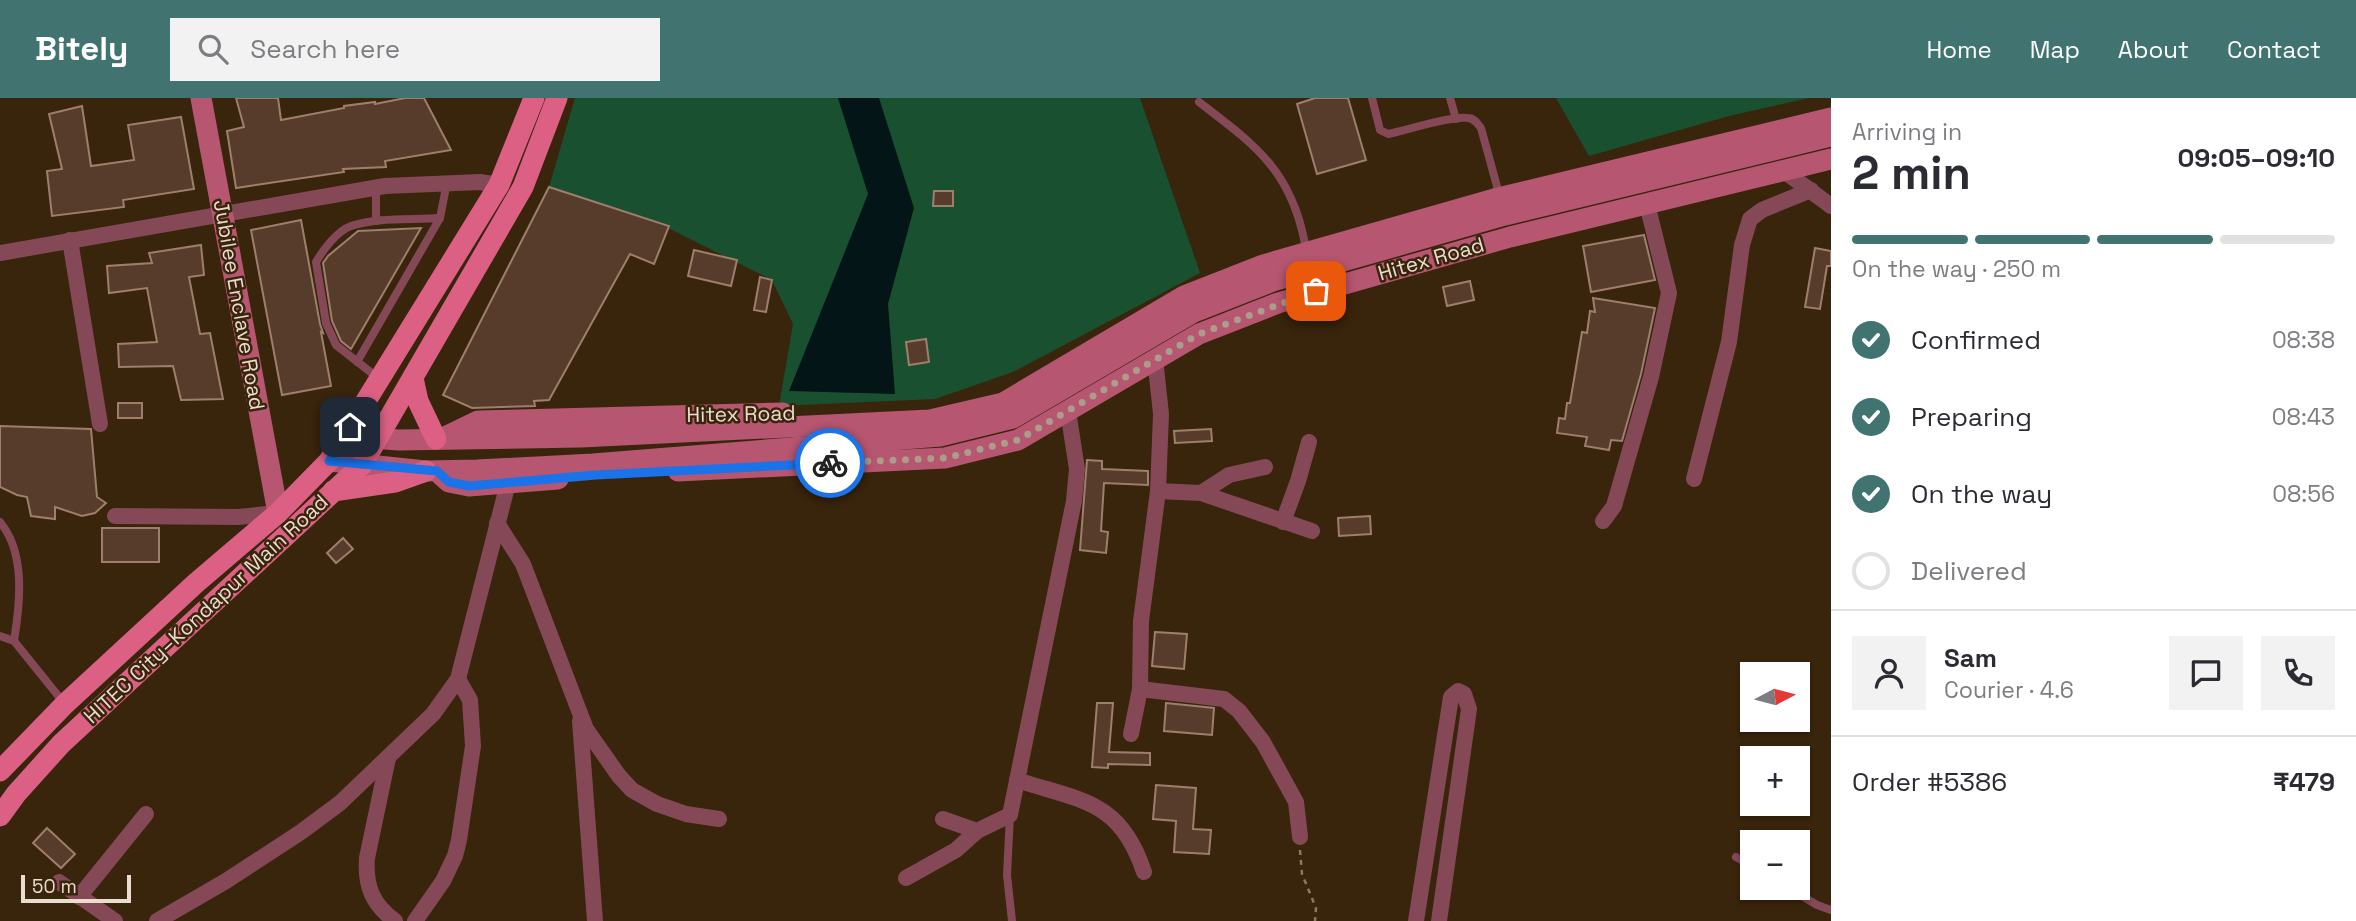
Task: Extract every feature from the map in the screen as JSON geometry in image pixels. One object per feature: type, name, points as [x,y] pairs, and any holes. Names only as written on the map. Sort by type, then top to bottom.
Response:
[{"type":"main road","name":"HITEC City–Kondapur Main Road","points":[[0,771],[65,704],[196,583],[278,513],[329,461],[499,185],[534,98]]},
{"type":"main road","name":"HITEC City–Kondapur Main Road","points":[[0,816],[61,744],[362,465],[523,187],[557,98]]},
{"type":"main road","points":[[454,258],[475,270]]},
{"type":"main road","points":[[413,378],[418,401],[438,440]]},
{"type":"main road","points":[[333,491],[395,482],[431,471]]},
{"type":"street","name":"Jubilee Enclave Road","points":[[201,98],[278,513]]},
{"type":"street","name":"Hitex Road","points":[[438,440],[478,421],[928,411],[999,391],[1174,293],[1237,265],[1498,190],[1831,104]]},
{"type":"street","name":"Hitex Road","points":[[344,436],[376,440],[581,437],[930,420],[1003,403],[1184,296],[1263,265],[1501,197],[1831,118]]},
{"type":"street","name":"Hitex Road","points":[[329,461],[431,471],[593,464],[940,436],[1013,418],[1194,312],[1273,281],[1505,215],[1831,136]]},
{"type":"street","name":"Hitex Road","points":[[431,471],[449,482],[469,486],[596,475],[945,458],[1018,440],[1199,334],[1316,291],[1510,237],[1831,159]]},
{"type":"street","points":[[1784,171],[1831,206]]},
{"type":"street","points":[[0,253],[376,188],[447,182],[499,185]]},
{"type":"street","points":[[1694,479],[1729,342],[1742,245],[1750,219],[1762,210],[1811,190]]},
{"type":"street","points":[[1603,521],[1614,506],[1644,403],[1669,293],[1647,204]]},
{"type":"street","points":[[70,240],[100,424]]},
{"type":"street","points":[[1130,734],[1140,689],[1141,621],[1157,491],[1161,414],[1155,358]]},
{"type":"street","points":[[906,878],[956,850],[968,842],[977,831],[1010,815],[1074,501],[1077,469],[1068,411]]},
{"type":"street","points":[[1283,522],[1309,442]]},
{"type":"street","points":[[1201,494],[1229,475],[1265,467]]},
{"type":"street","points":[[157,921],[226,881],[340,803],[433,714],[458,679],[508,483]]},
{"type":"street","points":[[1157,491],[1201,494],[1312,531]]},
{"type":"street","points":[[115,516],[238,517],[278,513]]},
{"type":"street","points":[[497,523],[523,564],[579,715],[599,748],[632,790],[657,804],[685,814],[719,820]]},
{"type":"street","points":[[415,921],[443,881],[459,840],[472,746],[470,700],[458,679]]},
{"type":"street","points":[[1140,689],[1224,699],[1239,711],[1263,742],[1296,803],[1300,837]]},
{"type":"street","points":[[1416,921],[1451,697],[1458,691],[1464,694],[1469,709],[1439,921]]},
{"type":"street","points":[[579,715],[595,921]]},
{"type":"street","points":[[388,758],[366,873],[371,897],[384,913],[395,921]]},
{"type":"street","points":[[1017,780],[1100,808],[1127,832],[1144,872]]},
{"type":"street","points":[[79,897],[146,814]]},
{"type":"street","points":[[943,819],[977,831]]},
{"type":"street","points":[[59,883],[115,921]]},
{"type":"lane","points":[[1372,98],[1380,130],[1388,134],[1470,117],[1481,128],[1498,190]]},
{"type":"lane","points":[[1450,98],[1456,119]]},
{"type":"lane","points":[[1199,102],[1252,142],[1283,180],[1301,225],[1305,244]]},
{"type":"lane","points":[[357,362],[440,218],[447,182]]},
{"type":"lane","points":[[376,188],[376,221]]},
{"type":"lane","points":[[379,378],[336,345],[326,323],[316,262],[323,250],[348,227],[376,221],[440,218]]},
{"type":"lane","points":[[0,522],[14,548],[18,574],[20,604],[14,641]]},
{"type":"lane","points":[[0,636],[14,641],[65,704]]},
{"type":"lane","points":[[1010,815],[1007,876],[1012,921]]},
{"type":"lane","points":[[1736,857],[1740,859]]},
{"type":"lane","points":[[1809,900],[1831,910]]},
{"type":"path","points":[[1300,837],[1302,874],[1316,908],[1315,921]]},
{"type":"green space","points":[[575,98],[1140,98],[1200,273],[1013,372],[935,399],[779,406],[793,324],[772,280],[650,219],[549,187]]},
{"type":"green space","points":[[1556,98],[1809,98],[1729,116],[1589,156]]},
{"type":"shaded area","points":[[838,98],[879,98],[914,208],[888,304],[895,394],[789,391],[868,194]]},
{"type":"building","points":[[236,98],[278,98],[281,120],[344,106],[424,98],[451,150],[385,161],[386,167],[343,169],[344,172],[236,188],[227,131],[244,127]]},
{"type":"building","points":[[1315,98],[1348,98],[1366,160],[1317,174],[1297,104]]},
{"type":"building","points":[[82,106],[91,166],[134,160],[128,125],[181,117],[194,189],[123,200],[124,207],[52,216],[47,171],[62,169],[49,114]]},
{"type":"building","points":[[549,187],[669,226],[654,264],[630,254],[549,400],[534,401],[535,406],[472,408],[443,395]]},
{"type":"building","points":[[934,191],[953,191],[953,206],[933,206]]},
{"type":"building","points":[[301,220],[331,386],[282,395],[251,230]]},
{"type":"building","points":[[421,228],[351,349],[341,341],[332,321],[323,263],[358,231]]},
{"type":"building","points":[[1644,235],[1655,280],[1591,292],[1583,246]]},
{"type":"building","points":[[201,245],[204,275],[189,277],[200,334],[210,333],[223,399],[181,400],[173,366],[119,367],[118,344],[157,342],[147,288],[109,293],[107,266],[152,263],[149,253]]},
{"type":"building","points":[[1815,248],[1831,251],[1831,266],[1827,266],[1820,309],[1805,307]]},
{"type":"building","points":[[694,250],[737,260],[731,286],[688,276]]},
{"type":"building","points":[[760,277],[772,280],[766,312],[754,310]]},
{"type":"building","points":[[1470,281],[1474,300],[1447,306],[1443,287]]},
{"type":"building","points":[[1593,298],[1655,308],[1641,374],[1622,441],[1611,440],[1609,450],[1585,446],[1587,437],[1557,433],[1559,418],[1565,419],[1567,403],[1570,403],[1582,332],[1587,333],[1590,311],[1595,312]]},
{"type":"building","points":[[926,339],[929,362],[909,365],[906,342]]},
{"type":"building","points":[[118,403],[142,403],[142,418],[118,418]]},
{"type":"building","points":[[0,426],[91,429],[97,497],[106,503],[95,513],[82,516],[55,507],[55,519],[31,516],[27,497],[0,487]]},
{"type":"building","points":[[1211,429],[1212,441],[1175,443],[1174,431]]},
{"type":"building","points":[[1087,460],[1102,461],[1102,469],[1148,471],[1148,485],[1104,483],[1101,531],[1108,532],[1106,553],[1080,550]]},
{"type":"building","points":[[1370,516],[1371,534],[1339,536],[1338,518]]},
{"type":"building","points":[[102,528],[159,528],[159,562],[102,562]]},
{"type":"building","points":[[343,538],[353,549],[336,563],[327,553]]},
{"type":"building","points":[[1155,632],[1187,634],[1184,669],[1152,666]]},
{"type":"building","points":[[1097,703],[1113,703],[1109,752],[1150,753],[1150,765],[1108,764],[1108,768],[1092,767]]},
{"type":"building","points":[[1166,703],[1214,708],[1212,735],[1164,731]]},
{"type":"building","points":[[1156,785],[1196,788],[1193,829],[1211,830],[1209,854],[1174,852],[1176,821],[1153,819]]},
{"type":"building","points":[[47,828],[75,854],[61,868],[33,843]]},
{"type":"way so far","points":[[830,463],[945,458],[1018,440],[1199,334],[1316,291]]},
{"type":"route","points":[[350,427],[329,461],[437,471],[449,482],[469,486],[596,475],[830,463]]}]
